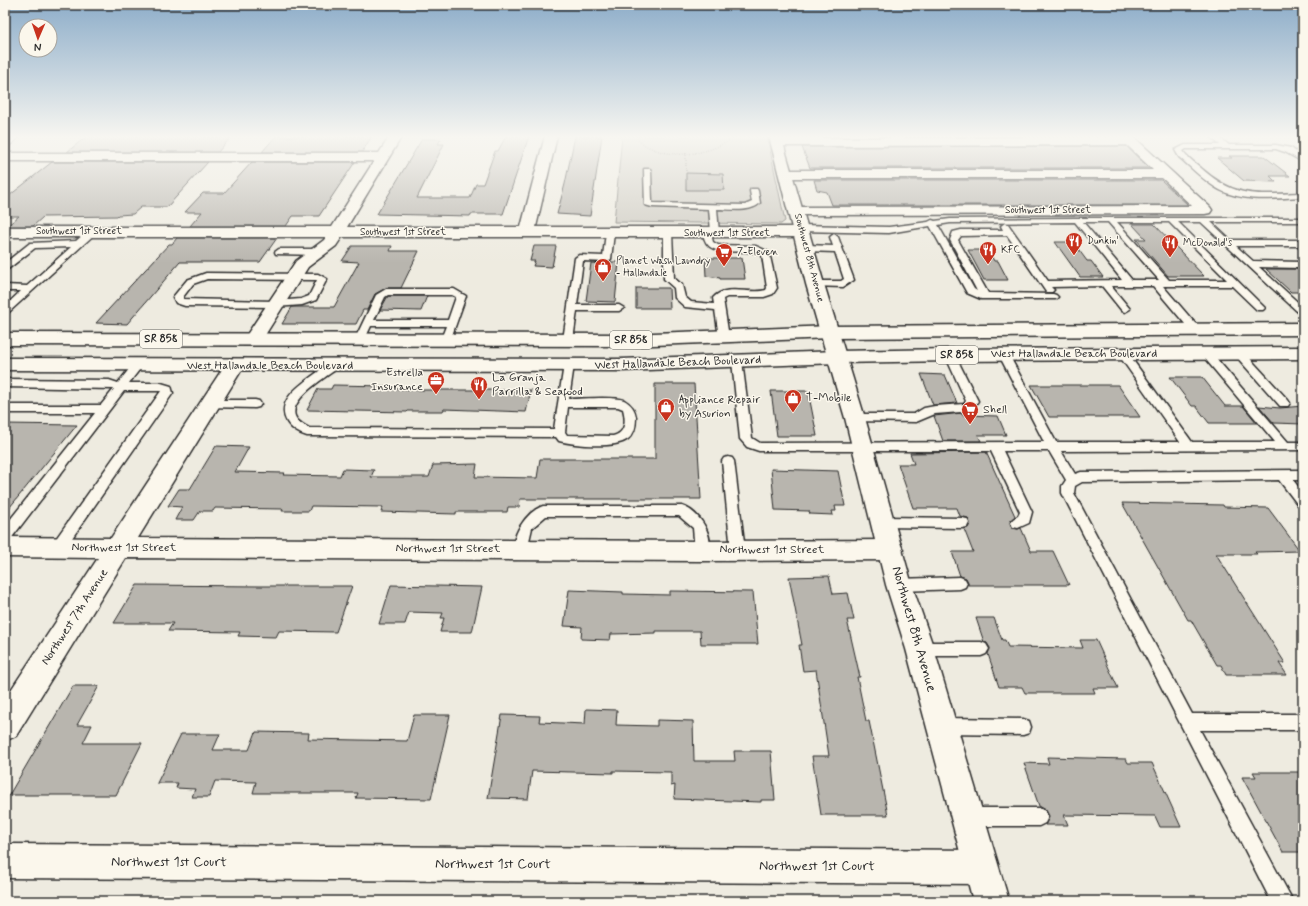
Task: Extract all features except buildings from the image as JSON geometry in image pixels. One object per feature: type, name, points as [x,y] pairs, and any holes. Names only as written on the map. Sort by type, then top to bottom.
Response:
[{"type":"street","points":[[148,365],[221,352],[240,347],[253,339],[302,264],[330,243],[370,178]]},
{"type":"street","points":[[527,233],[541,178]]},
{"type":"street","name":"Southwest 8th Avenue","points":[[787,178],[815,284],[838,357]]},
{"type":"street","points":[[1170,178],[1204,215]]},
{"type":"street","name":"Southwest 1st Street","points":[[795,210],[1204,215]]},
{"type":"street","name":"Southwest 1st Street","points":[[5,232],[610,232],[802,236]]},
{"type":"street","points":[[1076,354],[1101,343],[1181,341],[1196,338],[1195,329]]},
{"type":"street","name":"West Hallandale Beach Boulevard","points":[[5,340],[318,339],[364,331],[449,332],[568,340],[628,340],[830,332],[1303,329]]},
{"type":"street","points":[[234,366],[245,358],[268,350],[318,339]]},
{"type":"street","name":"West Hallandale Beach Boulevard","points":[[5,364],[234,366],[621,366],[838,357],[1302,351]]},
{"type":"street","name":"Northwest 8th Avenue","points":[[838,357],[891,550],[899,585],[920,649],[991,901]]},
{"type":"street","name":"Northwest 7th Avenue","points":[[5,726],[234,366]]},
{"type":"street","name":"Northwest 1st Street","points":[[5,547],[702,551],[891,550]]},
{"type":"street","name":"Northwest 1st Court","points":[[5,861],[982,867]]},
{"type":"lane","points":[[648,178],[648,203],[652,205],[753,206],[756,203],[754,191]]},
{"type":"lane","points":[[1210,178],[1219,186],[1231,192],[1248,195],[1303,196]]},
{"type":"lane","points":[[713,206],[711,233],[708,242],[711,246],[717,248],[756,249],[766,254],[772,288],[770,292],[764,294],[725,294],[718,298],[724,337]]},
{"type":"lane","points":[[1204,215],[1228,243],[1303,312]]},
{"type":"lane","points":[[802,236],[889,230],[932,222],[969,220],[1171,220],[1204,215],[1303,220]]},
{"type":"lane","points":[[932,222],[970,291],[983,296],[1053,297],[1001,220]]},
{"type":"lane","points":[[1077,220],[1129,283]]},
{"type":"lane","points":[[1110,220],[1166,283]]},
{"type":"lane","points":[[1171,220],[1260,308]]},
{"type":"lane","points":[[5,311],[93,232]]},
{"type":"lane","points":[[568,340],[579,258],[607,259],[610,232]]},
{"type":"lane","points":[[983,296],[954,240],[956,234],[1009,232]]},
{"type":"lane","points":[[668,233],[670,279],[680,287],[680,298],[688,305],[720,307]]},
{"type":"lane","points":[[802,236],[838,249]]},
{"type":"lane","points":[[815,284],[843,284],[849,280],[834,237]]},
{"type":"lane","points":[[1228,243],[1303,243]]},
{"type":"lane","points":[[5,267],[33,245],[78,244]]},
{"type":"lane","points":[[279,252],[319,252]]},
{"type":"lane","points":[[1251,264],[1303,265]]},
{"type":"lane","points":[[206,276],[294,276],[318,277],[322,279],[322,282],[313,298],[308,301],[276,304],[185,303],[179,301],[178,297],[190,282],[206,276]]},
{"type":"lane","points":[[1104,283],[1125,309]]},
{"type":"lane","points":[[1156,283],[1195,329]]},
{"type":"lane","points":[[1044,284],[1235,283]]},
{"type":"lane","points":[[5,288],[30,289]]},
{"type":"lane","points":[[364,331],[381,295],[391,291],[398,291],[458,293],[461,296],[449,332]]},
{"type":"lane","points":[[1287,297],[1303,297]]},
{"type":"lane","points":[[572,308],[619,308]]},
{"type":"lane","points":[[1222,353],[1284,402]]},
{"type":"lane","points":[[1222,353],[1285,446]]},
{"type":"lane","points":[[1123,354],[1188,446]]},
{"type":"lane","points":[[855,418],[916,418],[923,412],[932,409],[960,409],[968,407],[972,401],[950,355]]},
{"type":"lane","points":[[1004,355],[1041,426],[1072,480]]},
{"type":"lane","points":[[737,361],[746,439],[751,444],[759,446],[1303,446]]},
{"type":"lane","points":[[5,536],[121,387],[148,365]]},
{"type":"lane","points":[[563,403],[620,403],[628,407],[630,412],[630,430],[624,436],[616,440],[571,440],[563,438],[559,433],[563,403],[569,365]]},
{"type":"lane","points":[[334,366],[300,390],[293,398],[289,405],[290,418],[298,428],[307,432],[559,433]]},
{"type":"lane","points":[[5,383],[109,384],[121,387],[161,387],[167,389],[168,393],[58,547]]},
{"type":"lane","points":[[210,404],[255,404]]},
{"type":"lane","points":[[5,409],[104,409]]},
{"type":"lane","points":[[994,446],[1026,512],[1024,519],[1018,523]]},
{"type":"lane","points":[[728,461],[738,550]]},
{"type":"lane","points":[[1282,475],[1303,502]]},
{"type":"lane","points":[[1283,901],[1187,722],[1068,493],[1068,486],[1072,480],[1081,477],[1303,475]]},
{"type":"lane","points":[[521,550],[525,528],[530,520],[543,511],[682,511],[693,519],[701,529],[702,551]]},
{"type":"lane","points":[[883,522],[962,523]]},
{"type":"lane","points":[[899,585],[960,583]]},
{"type":"lane","points":[[920,649],[981,649]]},
{"type":"lane","points":[[1187,722],[1303,722]]},
{"type":"lane","points":[[941,726],[1023,727]]},
{"type":"lane","points":[[968,817],[1039,817]]},
{"type":"shaded area","points":[[618,178],[776,178],[785,221],[781,224],[614,222]]},
{"type":"place","name":"Dunkin'","points":[[1074,256]]},
{"type":"place","name":"McDonald's","points":[[1170,258]]},
{"type":"place","name":"KFC","points":[[988,265]]},
{"type":"place","name":"7-Eleven","points":[[724,267]]},
{"type":"place","name":"Planet Wash Laundry - Hallandale","points":[[603,282]]},
{"type":"place","name":"Estrella Insurance","points":[[436,395]]},
{"type":"place","name":"La Granja Parrilla & Seafood","points":[[479,400]]},
{"type":"place","name":"T-Mobile","points":[[793,413]]},
{"type":"place","name":"Appliance Repair by Asurion","points":[[666,422]]},
{"type":"place","name":"Shell","points":[[970,425]]}]
